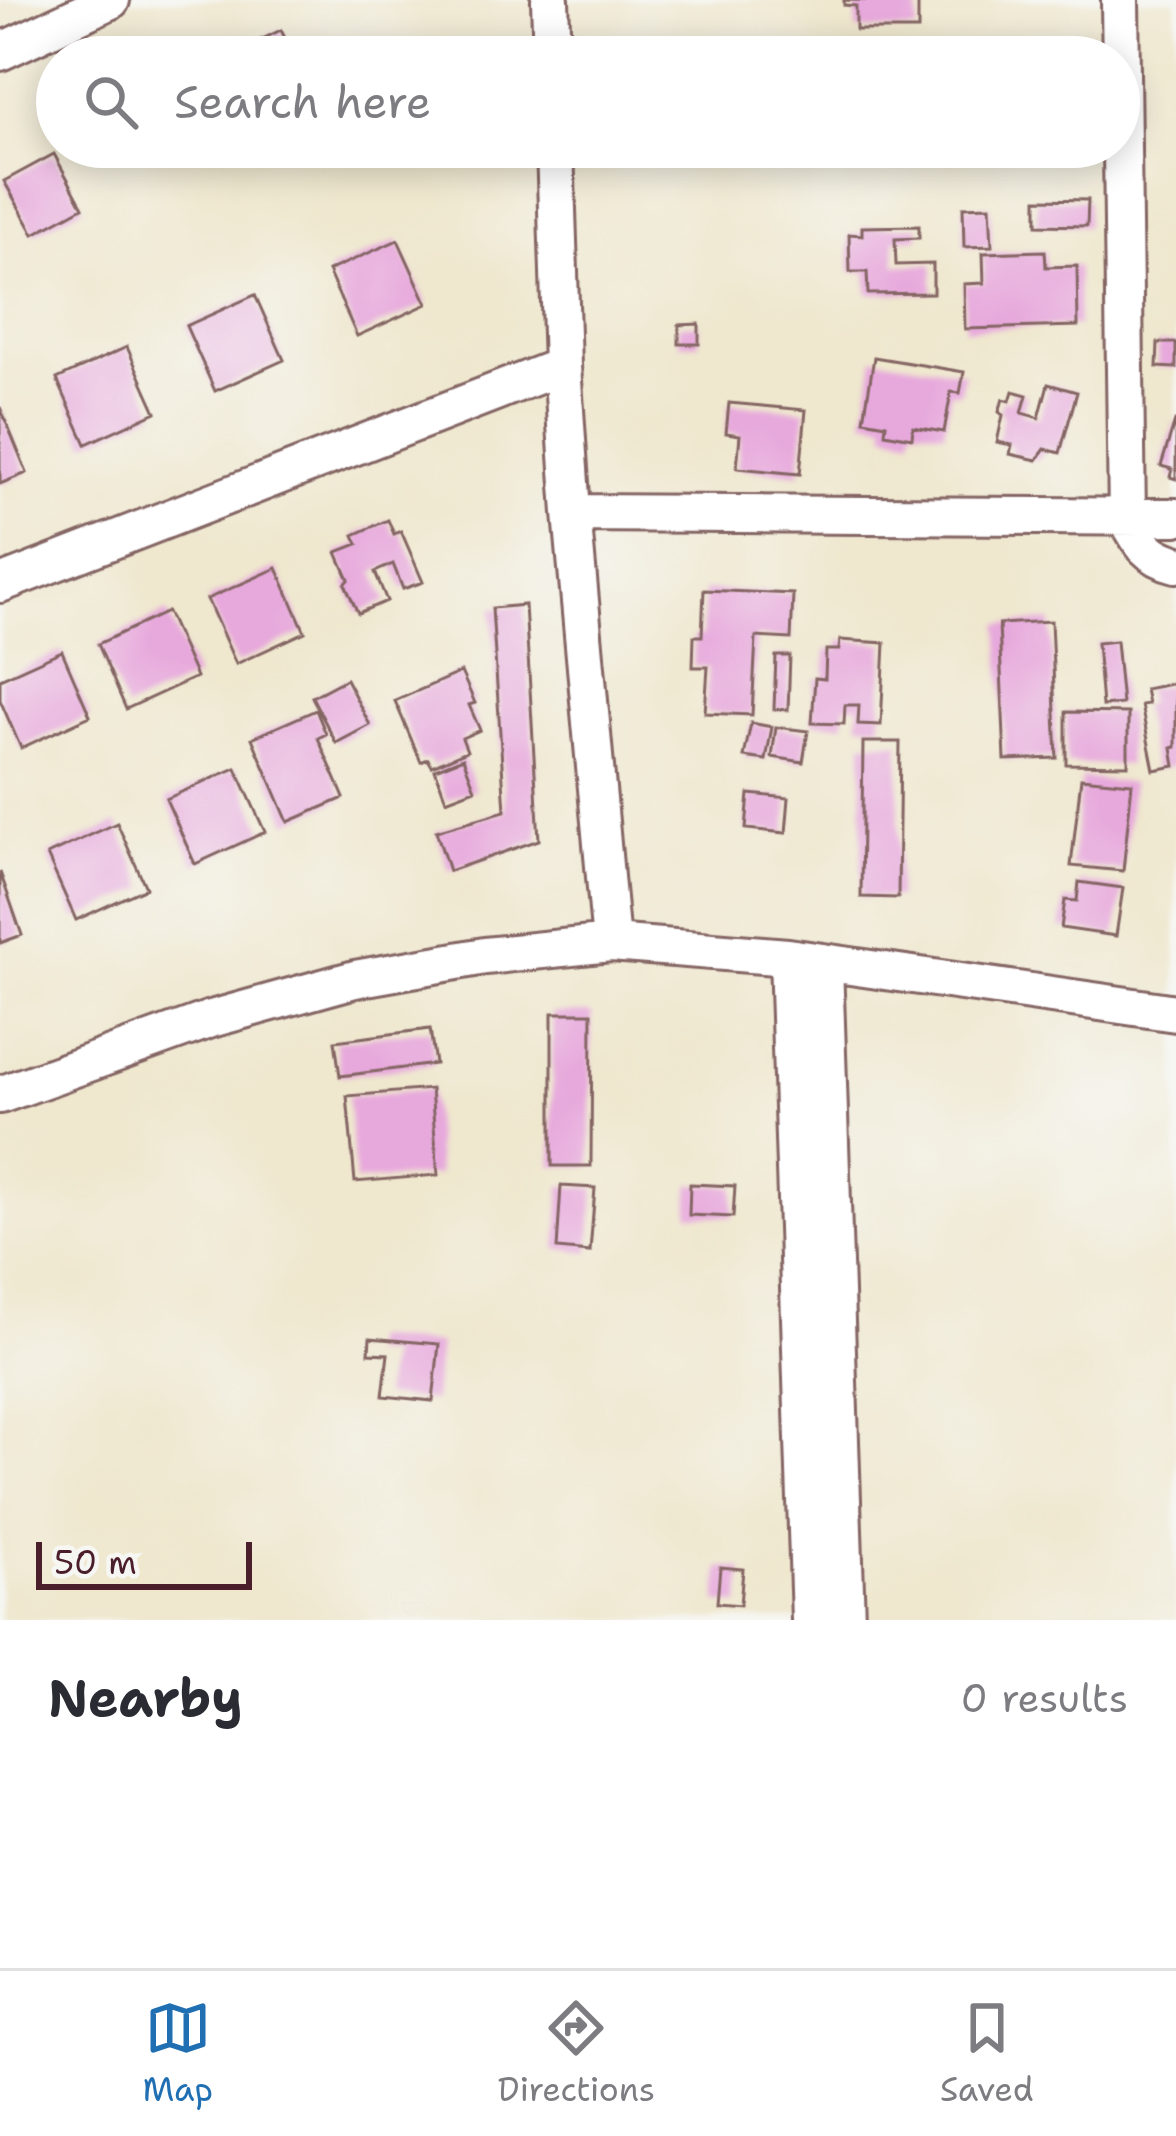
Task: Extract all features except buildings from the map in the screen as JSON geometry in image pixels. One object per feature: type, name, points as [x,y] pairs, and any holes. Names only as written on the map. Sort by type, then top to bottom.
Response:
[{"type":"street","points":[[0,52],[111,0]]},
{"type":"street","points":[[550,0],[551,36]]},
{"type":"street","points":[[1120,0],[1120,36]]},
{"type":"street","points":[[556,168],[572,513],[611,943]]},
{"type":"street","points":[[1122,168],[1127,518],[1143,548],[1176,564]]},
{"type":"street","points":[[0,584],[562,366]]},
{"type":"street","points":[[572,513],[1176,517]]},
{"type":"street","points":[[0,1095],[211,1019],[355,979],[484,956],[611,943],[806,960],[1176,1013]]},
{"type":"street","points":[[806,960],[810,1620]]},
{"type":"street","points":[[806,960],[846,1620]]}]
